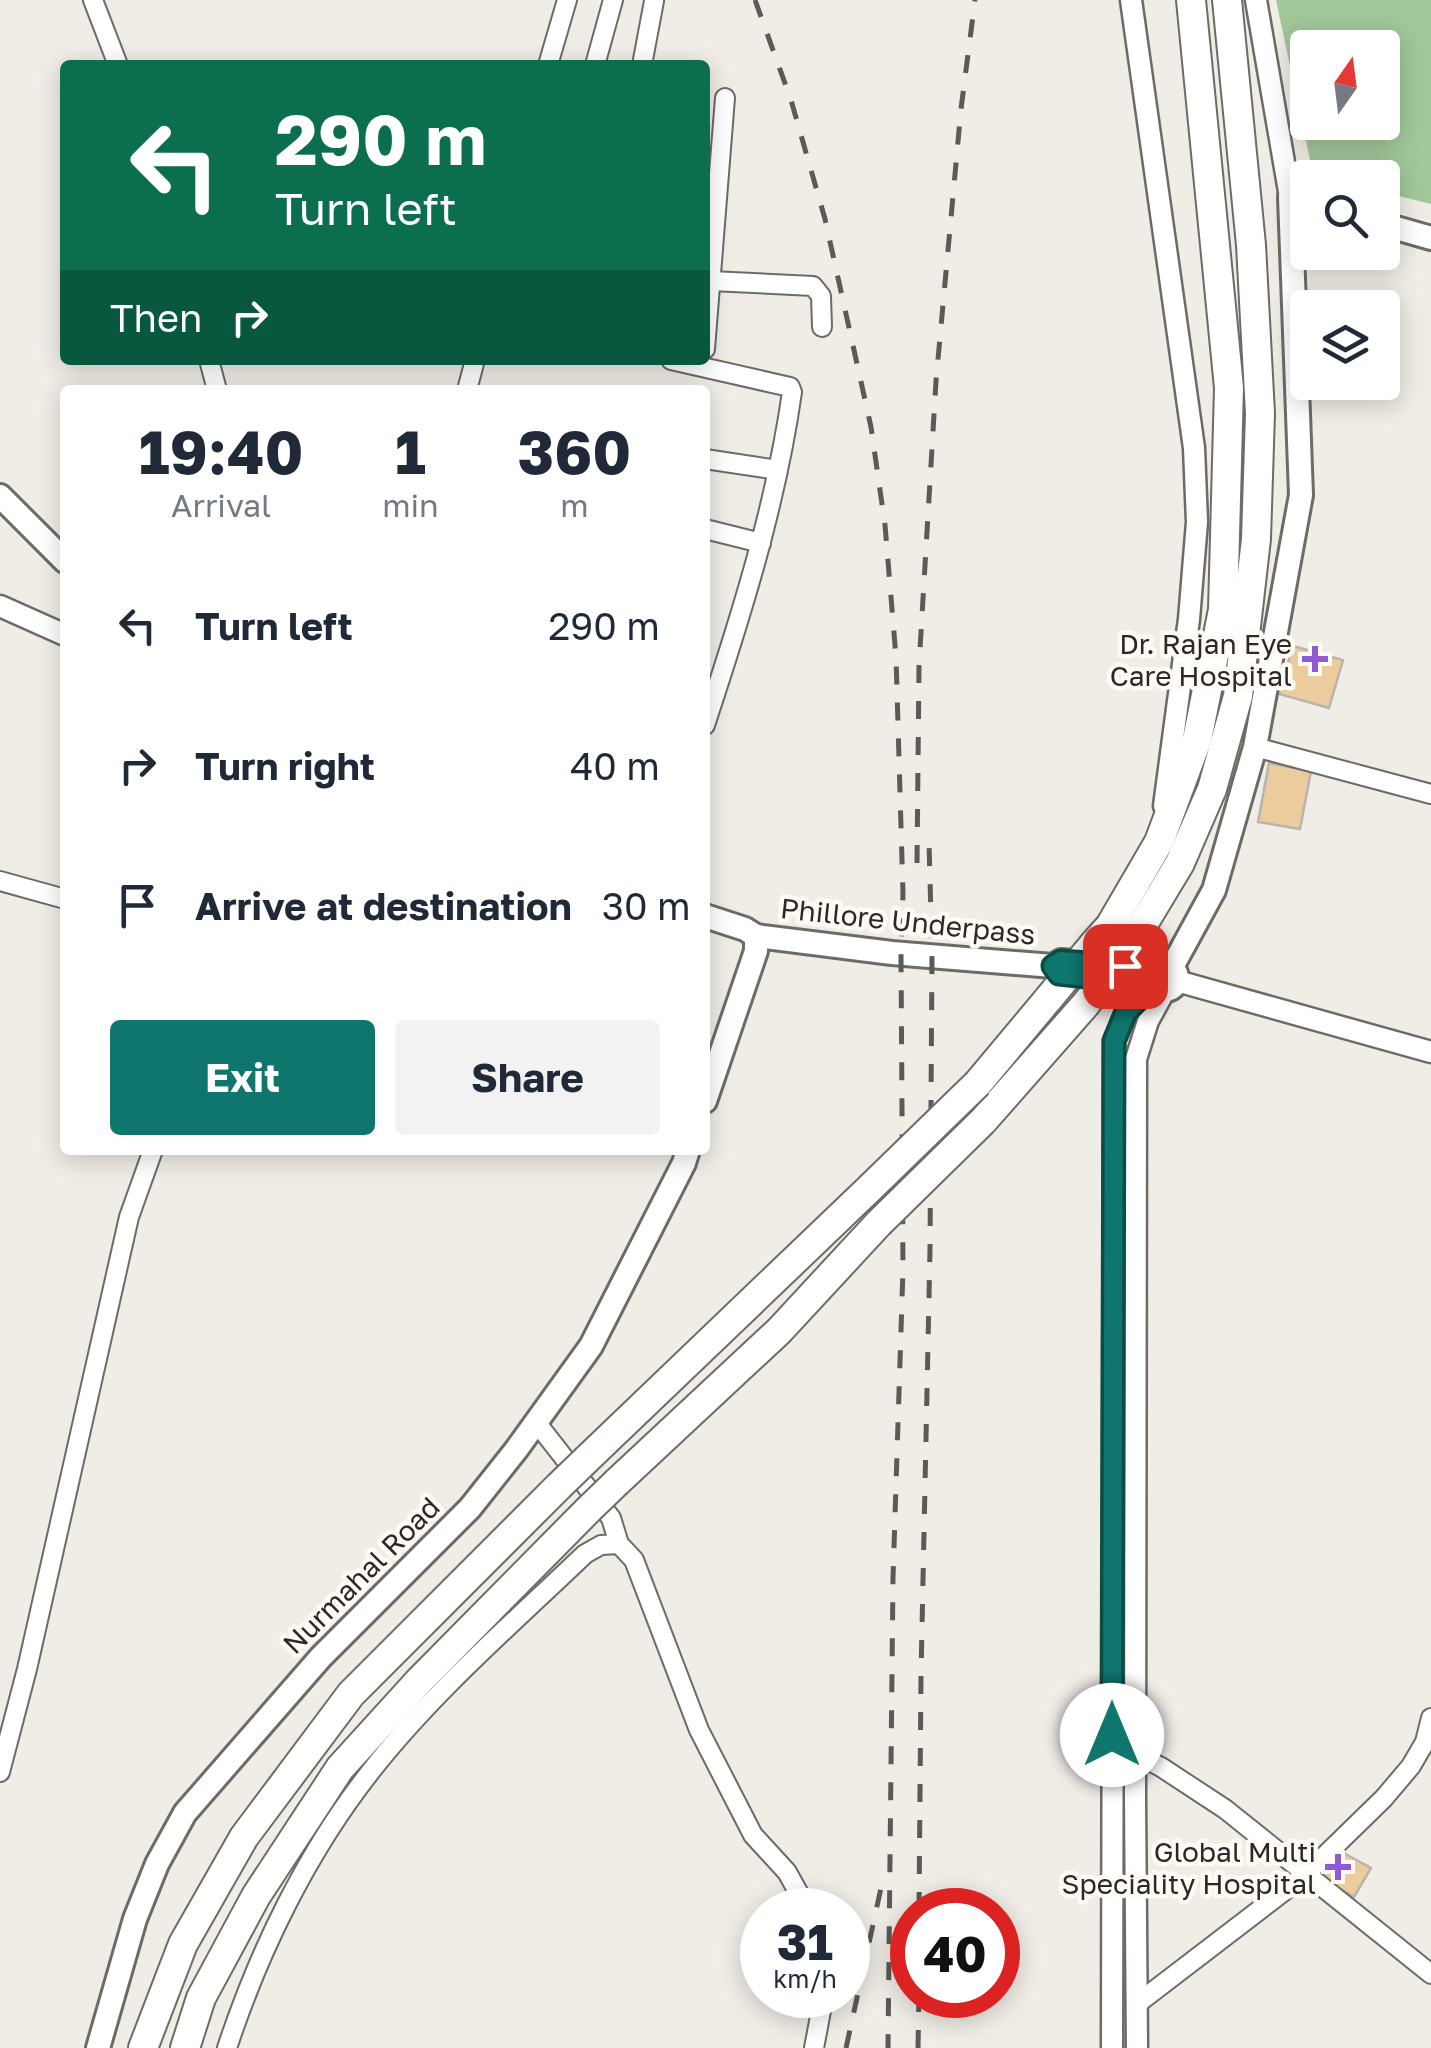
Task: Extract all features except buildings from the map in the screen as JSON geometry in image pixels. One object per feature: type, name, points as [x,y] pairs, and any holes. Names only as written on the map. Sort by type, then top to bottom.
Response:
[{"type":"highway","points":[[143,2048],[184,1944],[244,1837],[351,1694],[586,1459],[978,1083],[1110,926],[1159,842],[1197,740],[1224,610],[1229,388],[1191,0]]},
{"type":"highway","points":[[184,2048],[200,1998],[256,1896],[340,1768],[420,1680],[588,1510],[779,1331],[879,1223],[983,1122],[1127,951],[1180,863],[1212,789],[1238,696],[1256,539],[1260,413],[1251,244],[1227,0]]},
{"type":"main road","points":[[1400,229],[1431,238]]},
{"type":"main road","points":[[1163,979],[1214,890],[1256,747],[1301,495],[1299,270]]},
{"type":"main road","points":[[0,496],[60,556]]},
{"type":"main road","points":[[710,918],[756,936],[756,951],[710,1086]]},
{"type":"main road","name":"Phillore Underpass","points":[[756,936],[892,953],[1053,966],[1059,974],[1163,979]]},
{"type":"main road","name":"Nurmahal Road","points":[[98,2048],[134,1919],[156,1864],[184,1812],[321,1657],[470,1508],[536,1422],[590,1346],[686,1155]]},
{"type":"street","points":[[94,0],[116,60]]},
{"type":"street","points":[[549,60],[567,0]]},
{"type":"street","points":[[597,60],[613,0]]},
{"type":"street","points":[[1131,0],[1194,448],[1196,522],[1189,619],[1159,842]]},
{"type":"street","points":[[1256,0],[1290,160]]},
{"type":"street","points":[[643,60],[654,1]]},
{"type":"street","points":[[710,292],[725,98]]},
{"type":"street","points":[[711,281],[814,286],[821,296],[822,326]]},
{"type":"street","points":[[710,361],[791,388],[792,394],[760,543],[710,710]]},
{"type":"street","points":[[710,459],[778,470]]},
{"type":"street","points":[[710,530],[760,543]]},
{"type":"street","points":[[0,606],[60,633]]},
{"type":"street","points":[[1256,747],[1431,794]]},
{"type":"street","points":[[0,881],[60,897]]},
{"type":"street","points":[[1163,979],[1431,1052]]},
{"type":"street","points":[[1138,2048],[1136,1059],[1163,979]]},
{"type":"street","points":[[1112,2048],[1114,1041],[1126,1012],[1163,979]]},
{"type":"street","points":[[0,1772],[130,1218],[151,1155]]},
{"type":"street","points":[[536,1422],[611,1518],[619,1544],[634,1560],[700,1730],[753,1835],[787,1872],[796,1888]]},
{"type":"street","points":[[227,2048],[285,1909],[336,1820],[372,1770],[431,1702],[585,1554],[601,1545],[619,1544]]},
{"type":"street","points":[[1138,2003],[1305,1874],[1384,1798],[1411,1766],[1431,1719]]},
{"type":"street","points":[[1135,1754],[1161,1766],[1225,1810],[1431,1974]]},
{"type":"street","points":[[814,2048],[820,2018]]},
{"type":"green space","points":[[1276,0],[1431,0],[1431,204],[1400,196],[1400,160],[1310,160],[1306,140],[1400,140],[1400,30],[1290,30],[1290,66]]},
{"type":"railway","points":[[755,0],[791,100],[825,219],[871,427],[885,525],[896,657],[903,894],[903,1269],[893,1578],[888,2048]]},
{"type":"railway","points":[[917,863],[919,666],[936,381],[975,0]]},
{"type":"railway","points":[[919,1888],[930,1249],[929,842]]},
{"type":"railway","points":[[846,2048],[881,1888]]},
{"type":"railway","points":[[918,2048],[919,2018]]},
{"type":"place","name":"Dr. Rajan Eye Care Hospital","points":[[1315,659]]},
{"type":"place","name":"Global Multi Speciality Hospital","points":[[1338,1867]]},
{"type":"route","points":[[1112,1735],[1114,1041],[1126,1012],[1154,984],[1059,974],[1053,966],[1061,961],[1125,966]]}]
